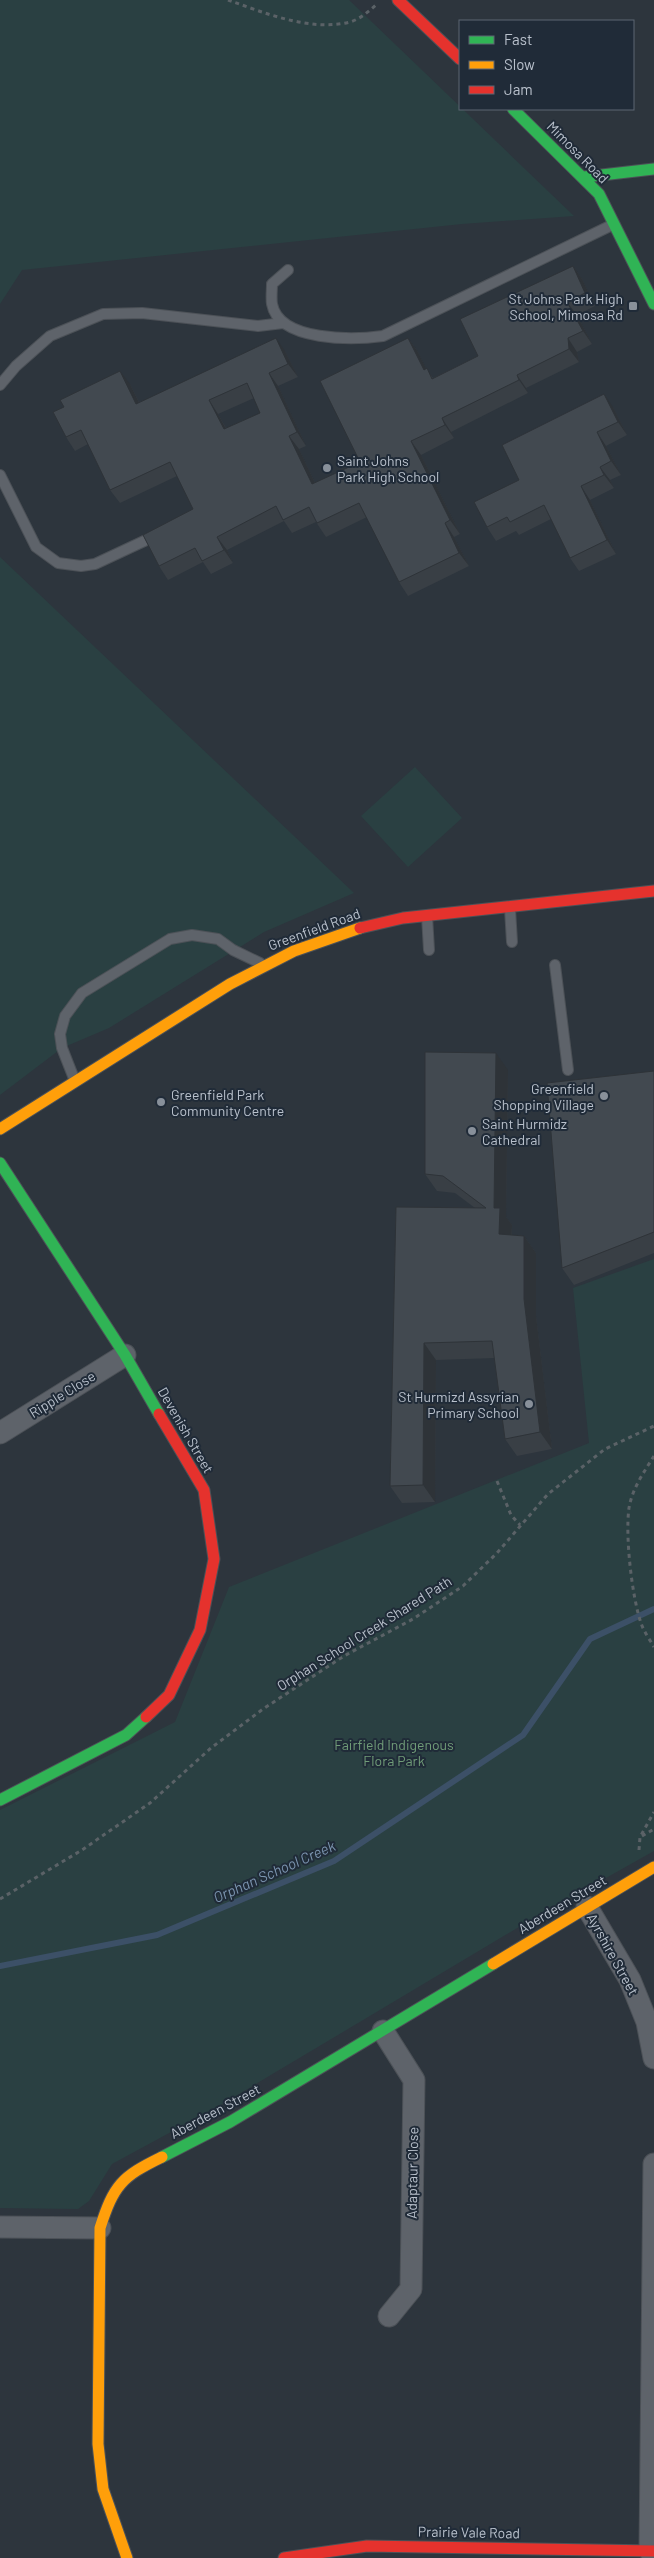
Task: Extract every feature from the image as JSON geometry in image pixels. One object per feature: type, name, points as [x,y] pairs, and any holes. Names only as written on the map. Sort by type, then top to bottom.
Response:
[{"type":"street","points":[[398,0],[459,58]]},
{"type":"street","name":"Mimosa Road","points":[[514,110],[584,177],[599,194],[616,224],[654,304]]},
{"type":"street","points":[[584,177],[654,169]]},
{"type":"street","name":"Greenfield Road","points":[[0,1129],[190,1007],[263,964],[300,947],[369,924],[654,891]]},
{"type":"street","name":"Devenish Street","points":[[0,1163],[125,1355],[204,1490],[214,1559],[200,1630],[169,1695],[126,1735],[0,1800]]},
{"type":"street","name":"Ripple Close","points":[[0,1433],[125,1355]]},
{"type":"street","name":"Aberdeen Street","points":[[127,2558],[103,2489],[98,2444],[100,2228],[110,2198],[120,2183],[135,2170],[230,2122],[654,1867]]},
{"type":"street","name":"Ayrshire Street","points":[[587,1907],[630,1980],[647,2022],[654,2058]]},
{"type":"street","name":"Adaptaur Close","points":[[383,2031],[414,2080],[411,2289],[389,2316]]},
{"type":"street","points":[[652,2551],[654,2164]]},
{"type":"street","points":[[0,2227],[100,2228]]},
{"type":"street","name":"Prairie Vale Road","points":[[284,2558],[367,2552],[652,2551]]},
{"type":"lane","points":[[0,385],[16,366],[50,336],[103,314],[142,313],[258,326],[282,323],[304,333],[359,339],[383,336],[616,224]]},
{"type":"lane","points":[[282,323],[272,304],[272,284],[288,270]]},
{"type":"lane","points":[[0,475],[36,548],[58,563],[82,566],[96,564],[164,532]]},
{"type":"lane","points":[[509,908],[512,942]]},
{"type":"lane","points":[[427,916],[429,950]]},
{"type":"lane","points":[[75,1082],[62,1048],[60,1034],[65,1016],[82,993],[170,939],[192,935],[218,939],[233,950],[263,964]]},
{"type":"lane","points":[[555,965],[568,1070]]},
{"type":"path","points":[[228,0],[285,19],[327,24],[350,22],[364,15],[382,0]]},
{"type":"path","name":"Orphan School Creek Shared Path","points":[[0,1900],[82,1850],[150,1802],[212,1748],[263,1709],[344,1656],[413,1619],[463,1586],[497,1553],[548,1494],[605,1449],[654,1426]]},
{"type":"path","points":[[654,1456],[637,1483],[629,1508],[629,1542],[636,1605],[641,1624],[654,1647]]},
{"type":"path","points":[[497,1481],[511,1516],[520,1526]]},
{"type":"path","points":[[639,1854],[640,1838],[654,1812]]},
{"type":"path","points":[[640,1838],[654,1829]]},
{"type":"green space","points":[[0,0],[349,0],[459,106],[459,110],[464,110],[574,216],[462,224],[22,270],[0,304]]},
{"type":"green space","points":[[0,557],[354,893],[264,932],[109,1028],[62,1048],[0,1095]]},
{"type":"green space","points":[[415,767],[462,818],[408,867],[361,816]]},
{"type":"green space","name":"Fairfield Indigenous Flora Park","points":[[654,1259],[654,1851],[524,1924],[219,2106],[112,2164],[89,2201],[78,2209],[0,2208],[0,1810],[175,1722],[229,1587],[589,1443],[573,1288]]},
{"type":"building","points":[[573,266],[585,293],[567,302],[583,331],[568,338],[569,349],[517,375],[519,380],[442,418],[445,425],[411,441],[450,520],[445,523],[459,553],[399,582],[359,503],[317,523],[309,507],[283,520],[276,506],[217,537],[224,550],[202,561],[195,548],[159,566],[143,535],[193,509],[170,462],[110,490],[81,430],[66,437],[53,412],[64,407],[60,400],[120,371],[136,404],[276,338],[288,364],[269,373],[297,432],[289,436],[312,484],[360,462],[320,381],[408,338],[424,370],[427,368],[432,379],[478,356],[460,319]],"holes":[[[247,383],[260,413],[224,429],[209,400]]]},
{"type":"building","points":[[604,394],[618,422],[597,432],[611,461],[600,467],[604,475],[581,486],[607,540],[570,558],[544,505],[510,522],[507,517],[487,527],[474,502],[519,480],[502,445]]},
{"type":"building","points":[[425,1052],[496,1053],[494,1208],[500,1208],[499,1234],[524,1236],[524,1299],[540,1432],[505,1439],[492,1341],[424,1343],[423,1485],[390,1486],[396,1207],[486,1208],[443,1176],[425,1174]]},
{"type":"building","name":"Greenfield Shopping Village","points":[[654,1071],[654,1232],[562,1268],[547,1083]]},
{"type":"waterway","name":"Orphan School Creek","points":[[0,1966],[157,1935],[334,1861],[523,1735],[590,1639],[654,1609]]},
{"type":"traffic: fast","points":[[514,110],[599,194],[654,304]]},
{"type":"traffic: fast","points":[[584,177],[654,169]]},
{"type":"traffic: fast","points":[[0,1163],[125,1355],[159,1414]]},
{"type":"traffic: fast","points":[[0,1800],[126,1735],[146,1717]]},
{"type":"traffic: fast","points":[[162,2157],[230,2122],[493,1964]]},
{"type":"traffic: slow","points":[[0,1129],[230,984],[294,951],[360,928]]},
{"type":"traffic: slow","points":[[493,1964],[654,1867]]},
{"type":"traffic: slow","points":[[127,2558],[103,2489],[98,2444],[100,2228],[110,2202],[121,2184],[137,2170],[162,2157]]},
{"type":"traffic: jam","points":[[398,0],[459,58]]},
{"type":"traffic: jam","points":[[360,928],[403,918],[654,891]]},
{"type":"traffic: jam","points":[[146,1717],[169,1695],[200,1630],[214,1559],[204,1490],[159,1414]]},
{"type":"traffic: jam","points":[[284,2558],[367,2546],[654,2551]]},
{"type":"place","name":"St Johns Park High School, Mimosa Rd","points":[[633,306]]},
{"type":"place","name":"Saint Johns Park High School","points":[[327,468]]},
{"type":"place","name":"Greenfield Shopping Village","points":[[604,1096]]},
{"type":"place","name":"Greenfield Park Community Centre","points":[[161,1102]]},
{"type":"place","name":"Saint Hurmidz Cathedral","points":[[472,1131]]},
{"type":"place","name":"St Hurmizd Assyrian Primary School","points":[[529,1404]]}]
